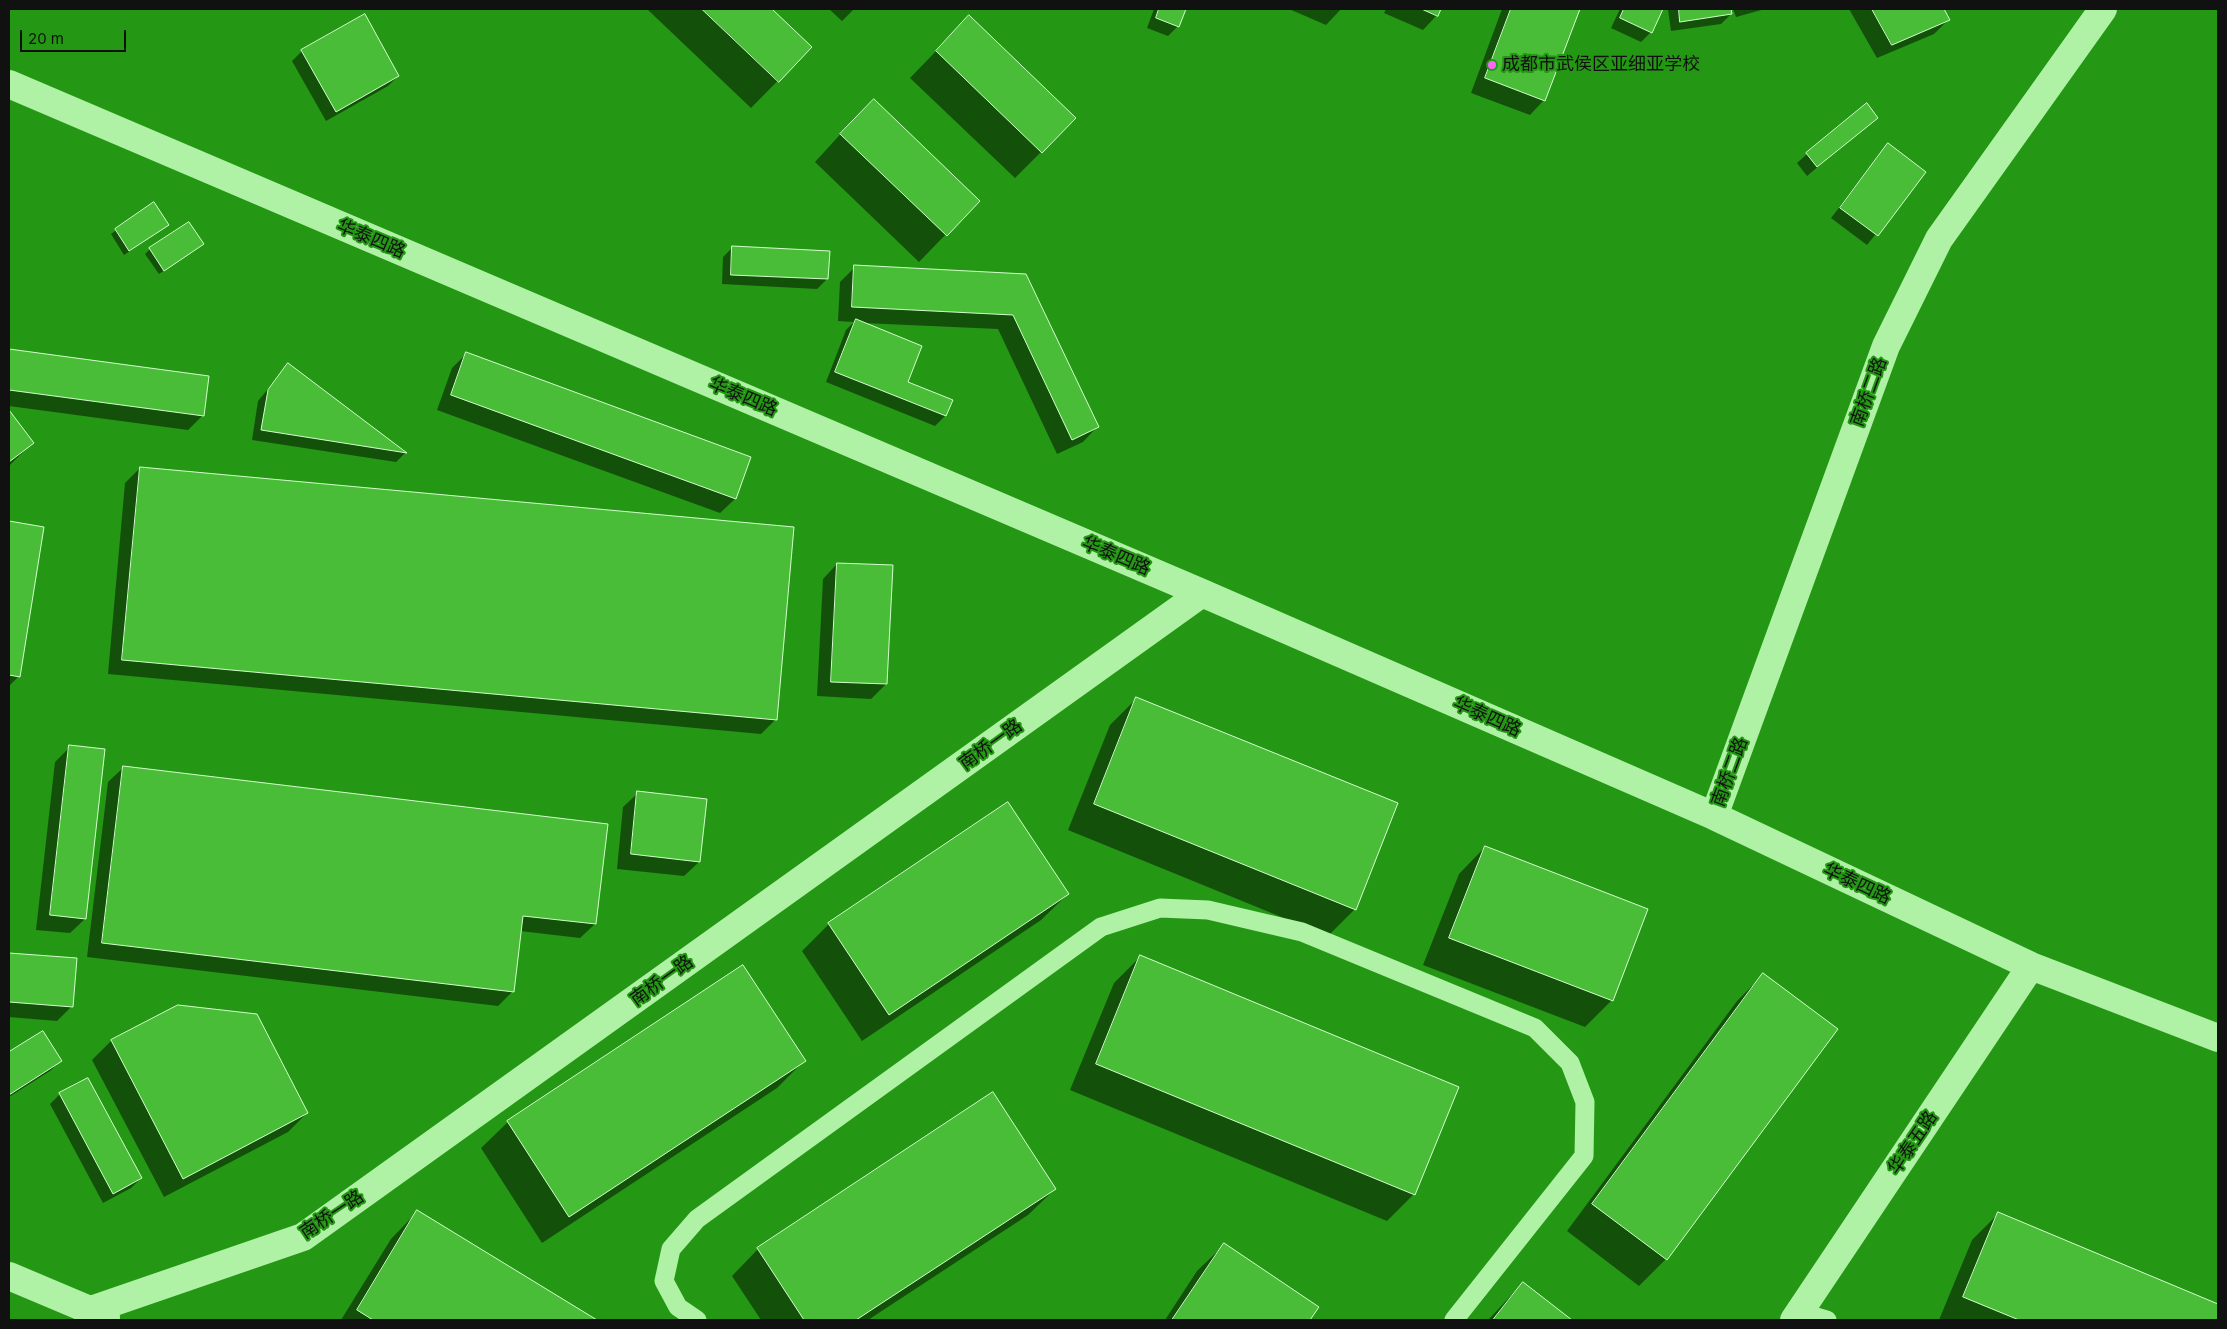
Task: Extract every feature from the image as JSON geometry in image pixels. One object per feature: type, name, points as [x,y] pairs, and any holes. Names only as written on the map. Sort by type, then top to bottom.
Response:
[{"type":"street","name":"南桥二路","points":[[1714,816],[1886,346],[1939,239],[2104,9]]},
{"type":"street","name":"华泰四路","points":[[9,84],[1202,593],[1714,816],[2031,966],[2218,1038]]},
{"type":"street","name":"南桥一路","points":[[96,1317],[303,1237],[1202,593]]},
{"type":"street","name":"华泰五路","points":[[1797,1316],[2031,966]]},
{"type":"street","points":[[9,1276],[96,1317]]},
{"type":"lane","points":[[697,1320],[678,1307],[664,1281],[671,1249],[697,1219],[1101,927],[1160,908],[1208,910],[1302,932],[1535,1028],[1570,1063],[1585,1102],[1584,1156],[1454,1320]]},
{"type":"lane","points":[[1797,1316],[1827,1320]]},
{"type":"building","points":[[702,9],[772,9],[812,47],[779,82]]},
{"type":"building","points":[[1159,9],[1186,9],[1179,27],[1156,18]]},
{"type":"building","points":[[1422,9],[1441,9],[1438,16]]},
{"type":"building","points":[[1511,9],[1580,9],[1545,101],[1485,78]]},
{"type":"building","points":[[1624,9],[1663,9],[1652,33],[1620,18]]},
{"type":"building","points":[[1679,9],[1731,9],[1732,14],[1680,22]]},
{"type":"building","points":[[1872,9],[1944,9],[1950,20],[1892,45]]},
{"type":"building","points":[[365,14],[399,76],[336,112],[301,50]]},
{"type":"building","points":[[969,15],[1076,118],[1042,153],[936,51]]},
{"type":"building","points":[[874,99],[980,201],[947,236],[840,134]]},
{"type":"building","points":[[1867,103],[1878,118],[1817,167],[1806,153]]},
{"type":"building","points":[[1888,143],[1926,172],[1878,236],[1840,208]]},
{"type":"building","points":[[154,202],[169,225],[129,251],[115,229]]},
{"type":"building","points":[[189,222],[204,244],[164,271],[149,248]]},
{"type":"building","points":[[732,246],[830,251],[828,279],[731,275]]},
{"type":"building","points":[[854,265],[1026,274],[1099,427],[1072,440],[1013,315],[852,307]]},
{"type":"building","points":[[856,319],[922,346],[908,382],[953,400],[946,416],[835,372]]},
{"type":"building","points":[[9,349],[209,376],[204,416],[9,390]]},
{"type":"building","points":[[466,352],[751,457],[736,499],[451,395]]},
{"type":"building","points":[[288,363],[407,453],[261,430],[268,390]]},
{"type":"building","points":[[9,410],[34,443],[9,462]]},
{"type":"building","points":[[140,467],[794,527],[777,720],[122,660]]},
{"type":"building","points":[[9,521],[44,527],[20,677],[9,675]]},
{"type":"building","points":[[837,563],[893,565],[887,684],[831,682]]},
{"type":"building","points":[[1136,697],[1398,803],[1356,910],[1094,804]]},
{"type":"building","points":[[69,745],[105,749],[86,919],[50,915]]},
{"type":"building","points":[[123,766],[608,824],[596,924],[523,916],[514,992],[102,943]]},
{"type":"building","points":[[637,791],[707,799],[700,862],[631,854]]},
{"type":"building","points":[[1008,802],[1069,894],[889,1015],[828,923]]},
{"type":"building","points":[[1485,846],[1648,909],[1613,1001],[1449,938]]},
{"type":"building","points":[[9,953],[77,958],[73,1007],[9,1002]]},
{"type":"building","points":[[1140,955],[1459,1087],[1415,1195],[1096,1064]]},
{"type":"building","points":[[743,965],[806,1061],[569,1217],[507,1121]]},
{"type":"building","points":[[1763,973],[1838,1029],[1667,1260],[1592,1204]]},
{"type":"building","points":[[178,1005],[257,1014],[308,1113],[183,1179],[111,1040]]},
{"type":"building","points":[[43,1031],[62,1061],[9,1095],[9,1052]]},
{"type":"building","points":[[88,1078],[142,1178],[113,1194],[59,1093]]},
{"type":"building","points":[[993,1092],[1056,1189],[856,1320],[804,1320],[757,1248]]},
{"type":"building","points":[[417,1210],[597,1320],[373,1320],[357,1310]]},
{"type":"building","points":[[1998,1212],[2218,1304],[2218,1320],[2019,1320],[1963,1297]]},
{"type":"building","points":[[1224,1243],[1319,1307],[1310,1320],[1172,1320]]},
{"type":"building","points":[[1523,1282],[1572,1320],[1493,1320]]},
{"type":"place","name":"成都市武侯区亚细亚学校","points":[[1492,65]]}]
